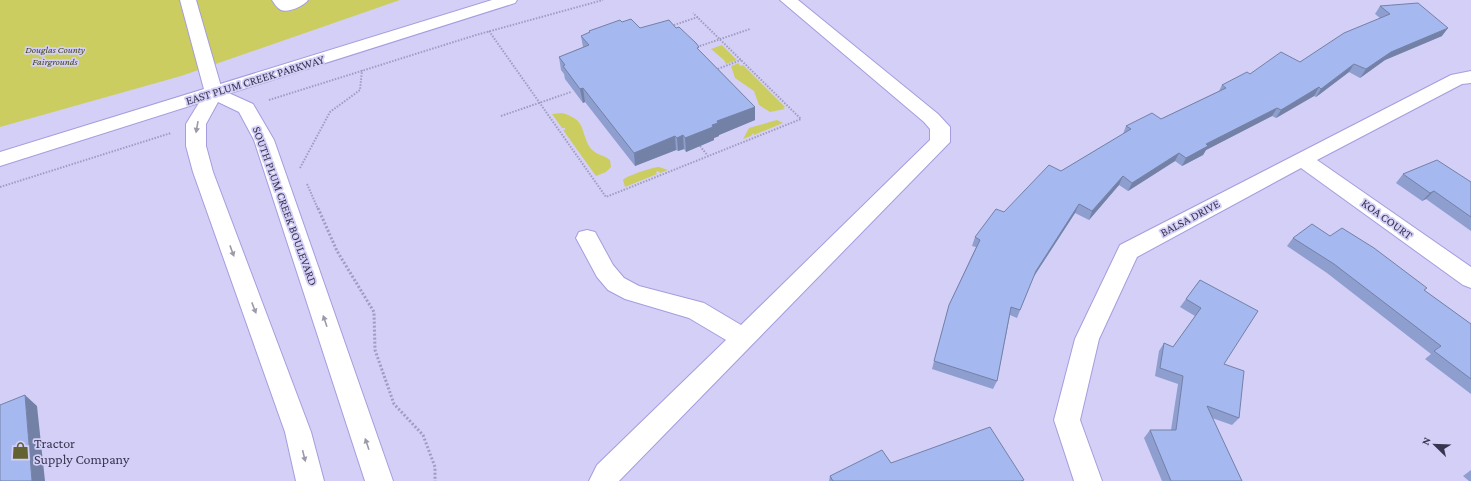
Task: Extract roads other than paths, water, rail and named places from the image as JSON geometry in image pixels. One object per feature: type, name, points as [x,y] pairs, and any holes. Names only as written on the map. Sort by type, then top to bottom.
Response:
[{"type":"street","points":[[188,0],[214,92],[196,124],[196,146],[203,172],[295,424],[310,481]]},
{"type":"street","points":[[280,0],[285,6],[300,0]]},
{"type":"street","name":"EAST PLUM CREEK PARKWAY","points":[[0,159],[509,0]]},
{"type":"street","points":[[604,481],[607,474],[940,142],[940,128],[931,118],[788,0]]},
{"type":"street","name":"BALSA DRIVE","points":[[1088,481],[1067,420],[1087,339],[1128,251],[1302,158],[1457,79],[1471,77]]},
{"type":"street","name":"SOUTH PLUM CREEK BOULEVARD","points":[[214,92],[246,108],[264,140],[380,481]]},
{"type":"street","name":"KOA COURT","points":[[1302,158],[1471,279]]},
{"type":"street","points":[[586,238],[605,272],[616,284],[633,293],[696,310],[743,338]]},
{"type":"place","name":"Tractor Supply Company","points":[[21,451]]},
{"type":"park label","name":"Douglas County Fairgrounds","points":[[55,54]]}]
